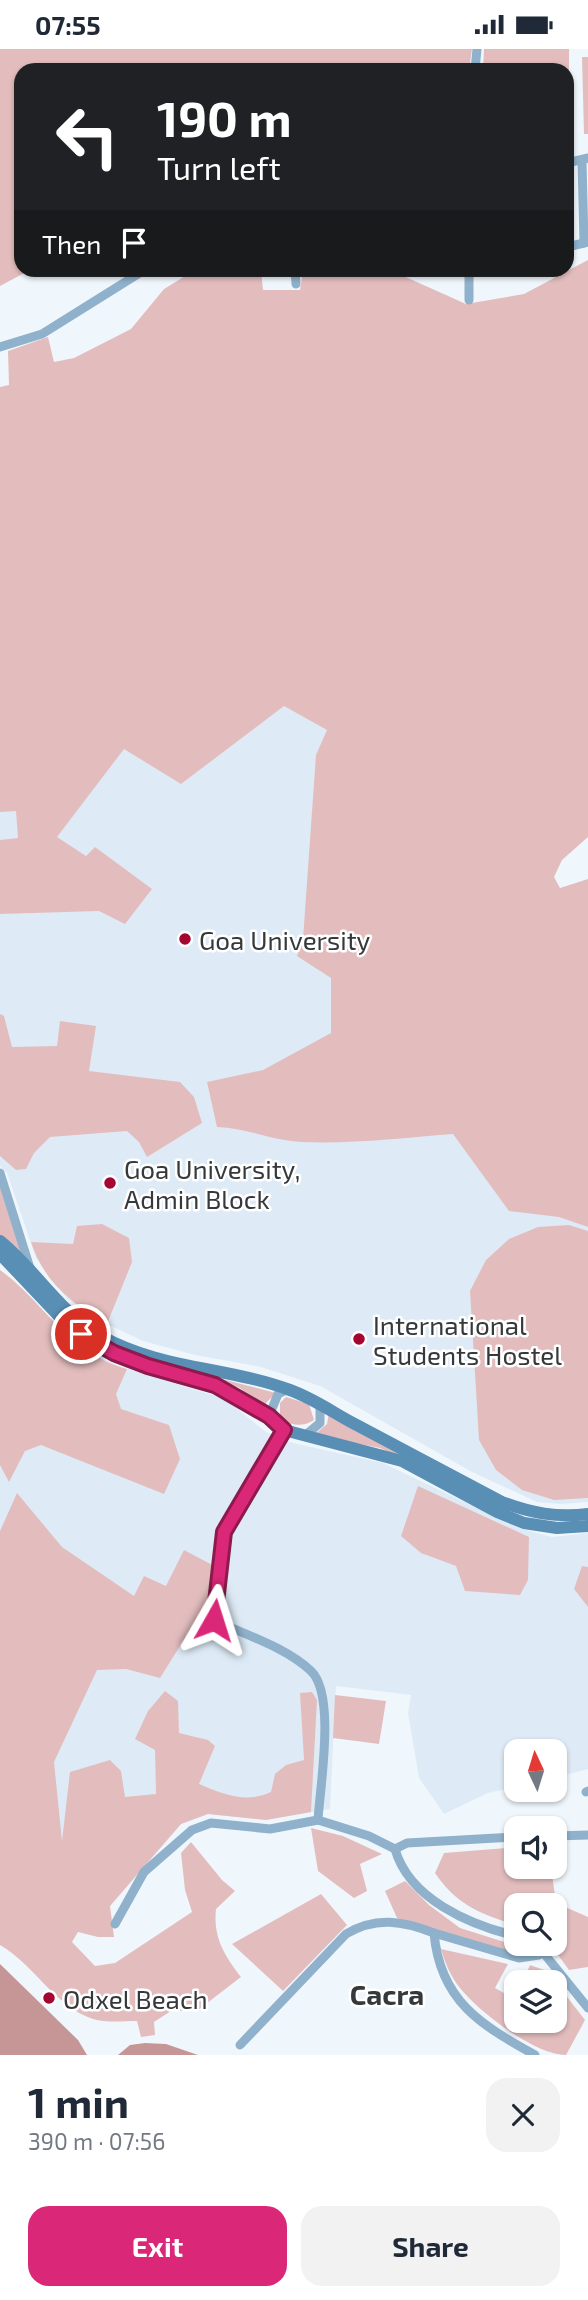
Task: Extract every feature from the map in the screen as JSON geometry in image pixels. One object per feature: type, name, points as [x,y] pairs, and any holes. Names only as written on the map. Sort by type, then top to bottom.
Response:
[{"type":"main road","points":[[0,1241],[31,1270],[64,1308],[86,1327],[118,1345],[150,1357],[240,1374],[289,1389],[320,1403],[502,1502],[527,1512],[557,1516],[588,1514]]},
{"type":"main road","points":[[0,1254],[58,1315],[94,1343],[148,1366],[215,1385],[296,1432],[402,1461],[497,1512],[524,1523],[557,1528],[588,1526]]},
{"type":"street","points":[[585,159],[586,243]]},
{"type":"street","points":[[0,347],[42,334],[133,277]]},
{"type":"street","points":[[296,277],[296,284]]},
{"type":"street","points":[[469,277],[469,300]]},
{"type":"street","points":[[0,1174],[31,1270]]},
{"type":"street","points":[[269,1416],[278,1394],[289,1389]]},
{"type":"street","points":[[318,1820],[324,1711],[317,1681],[299,1661],[214,1620],[224,1532],[296,1432],[320,1423],[320,1403]]},
{"type":"street","points":[[116,1924],[145,1871],[192,1830],[211,1823],[270,1829],[318,1820],[369,1836],[394,1849],[399,1864],[449,1912],[470,1923],[504,1933]]},
{"type":"street","points":[[567,1836],[588,1835]]},
{"type":"street","points":[[394,1849],[420,1841],[504,1838]]},
{"type":"street","points":[[240,2045],[346,1934],[360,1926],[378,1920],[392,1921],[504,1954]]},
{"type":"street","points":[[434,1933],[440,1969],[463,2007],[499,2035],[536,2055]]},
{"type":"street","points":[[512,1956],[535,1956]]},
{"type":"street","points":[[549,1956],[588,2008]]},
{"type":"shaded area","points":[[0,49],[472,49],[470,63],[14,63],[14,277],[17,277],[0,286]]},
{"type":"shaded area","points":[[484,49],[569,49],[569,63],[483,63]]},
{"type":"shaded area","points":[[582,57],[588,57],[588,134],[584,134]]},
{"type":"shaded area","points":[[588,260],[588,837],[562,860],[554,877],[560,888],[588,879],[588,1227],[559,1217],[509,1211],[453,1134],[302,1142],[217,1127],[207,1082],[263,1070],[331,1033],[331,978],[297,956],[303,939],[316,755],[327,730],[284,706],[181,784],[124,749],[57,837],[86,856],[95,847],[152,889],[125,924],[99,911],[0,914],[0,840],[18,838],[16,811],[0,812],[0,387],[9,385],[8,351],[48,337],[54,362],[74,358],[131,329],[164,289],[184,277],[262,277],[263,290],[300,290],[302,277],[406,277],[466,304],[524,294],[556,277],[574,277],[574,267]]},
{"type":"shaded area","name":"Goa University","points":[[509,666],[588,1117],[588,1502],[537,1502],[472,1472],[320,1386],[261,1367],[195,1355],[143,1341],[107,1324],[67,1299],[36,1258],[7,1173],[0,1166],[0,687]]},
{"type":"shaded area","points":[[0,1014],[4,1016],[12,1047],[57,1046],[60,1021],[96,1026],[89,1071],[180,1082],[194,1097],[202,1123],[147,1157],[139,1142],[127,1131],[50,1137],[34,1153],[26,1169],[16,1170],[0,1156]]},
{"type":"shaded area","points":[[0,1187],[22,1256],[0,1239]]},
{"type":"shaded area","points":[[102,1224],[129,1238],[132,1262],[107,1324],[82,1308],[52,1281],[31,1242],[73,1244],[77,1226]]},
{"type":"shaded area","points":[[569,1225],[588,1231],[588,1498],[554,1500],[522,1490],[496,1470],[479,1440],[470,1291],[486,1260],[509,1239],[538,1227]]},
{"type":"shaded area","points":[[0,1270],[57,1329],[85,1350],[118,1366],[225,1399],[266,1432],[293,1443],[383,1463],[519,1528],[552,1537],[588,1533],[588,1769],[567,1775],[567,1739],[504,1739],[504,1790],[488,1793],[444,1814],[419,1778],[408,1713],[411,1695],[336,1686],[330,1809],[266,1820],[208,1814],[181,1824],[110,1906],[62,1846],[0,1733]]},
{"type":"shaded area","points":[[0,1270],[87,1351],[127,1369],[116,1394],[121,1409],[169,1425],[180,1459],[164,1494],[41,1445],[25,1451],[9,1482],[0,1465]]},
{"type":"shaded area","points":[[214,1377],[276,1393],[266,1403],[266,1409],[240,1388]]},
{"type":"shaded area","points":[[286,1397],[309,1404],[314,1420],[297,1425],[280,1419],[280,1403]]},
{"type":"shaded area","points":[[329,1412],[418,1465],[380,1448],[314,1435],[327,1424]]},
{"type":"shaded area","points":[[418,1486],[529,1537],[528,1580],[520,1595],[465,1591],[456,1566],[421,1553],[401,1536]]},
{"type":"shaded area","points":[[17,1493],[62,1547],[134,1596],[144,1576],[166,1586],[184,1550],[218,1568],[210,1598],[160,1678],[126,1669],[97,1670],[54,1762],[62,1841],[70,1772],[110,1760],[121,1771],[125,1797],[156,1794],[155,1750],[135,1739],[148,1711],[165,1691],[178,1701],[179,1733],[208,1740],[215,1746],[199,1784],[226,1794],[244,1797],[262,1796],[271,1792],[275,1774],[286,1765],[304,1760],[300,1693],[312,1692],[317,1700],[311,1812],[266,1820],[208,1814],[181,1824],[110,1906],[114,1937],[98,1937],[78,1932],[72,1942],[95,1966],[115,1963],[192,1912],[185,1890],[181,1853],[191,1842],[222,1880],[235,1891],[216,1909],[216,1928],[221,1945],[241,1977],[198,2010],[171,2011],[154,2022],[155,2035],[141,2037],[137,2021],[104,2021],[79,2013],[0,1945],[0,1531]]},
{"type":"shaded area","points":[[582,1566],[588,1567],[588,1607],[574,1589]]},
{"type":"shaded area","points":[[335,1695],[386,1701],[379,1744],[333,1738]]},
{"type":"shaded area","points":[[311,1828],[343,1836],[382,1854],[360,1864],[367,1891],[354,1898],[318,1871]]},
{"type":"shaded area","points":[[504,1848],[504,1879],[553,1879],[555,1893],[504,1893],[504,1921],[491,1917],[461,1901],[443,1884],[435,1873],[444,1853]]},
{"type":"shaded area","points":[[405,1881],[429,1905],[460,1928],[504,1942],[504,1951],[449,1937],[397,1918],[385,1891]]},
{"type":"shaded area","points":[[321,1894],[347,1925],[283,1991],[232,1944]]},
{"type":"shaded area","points":[[567,1908],[588,1917],[588,1967],[569,1970],[559,1956],[567,1956]]},
{"type":"shaded area","points":[[441,1949],[508,1964],[495,1988],[504,1993],[504,2028],[469,1998],[446,1965]]},
{"type":"shaded area","points":[[0,1964],[78,2040],[87,2055],[0,2055]]},
{"type":"shaded area","points":[[530,1965],[544,1970],[528,1970]]},
{"type":"shaded area","points":[[567,1997],[585,2020],[566,2055],[539,2048],[512,2033],[567,2033]]},
{"type":"shaded area","points":[[166,2044],[198,2055],[118,2055],[130,2045]]},
{"type":"place","name":"Goa University","points":[[185,939]]},
{"type":"place","name":"Goa University, Admin Block","points":[[110,1183]]},
{"type":"place","name":"International Students Hostel","points":[[359,1339]]},
{"type":"place","name":"Odxel Beach","points":[[49,1998]]},
{"type":"district","name":"Cacra","points":[[387,1994]]},
{"type":"route","points":[[81,1334],[114,1353],[148,1366],[215,1385],[269,1416],[284,1430],[224,1532],[214,1620]]}]
